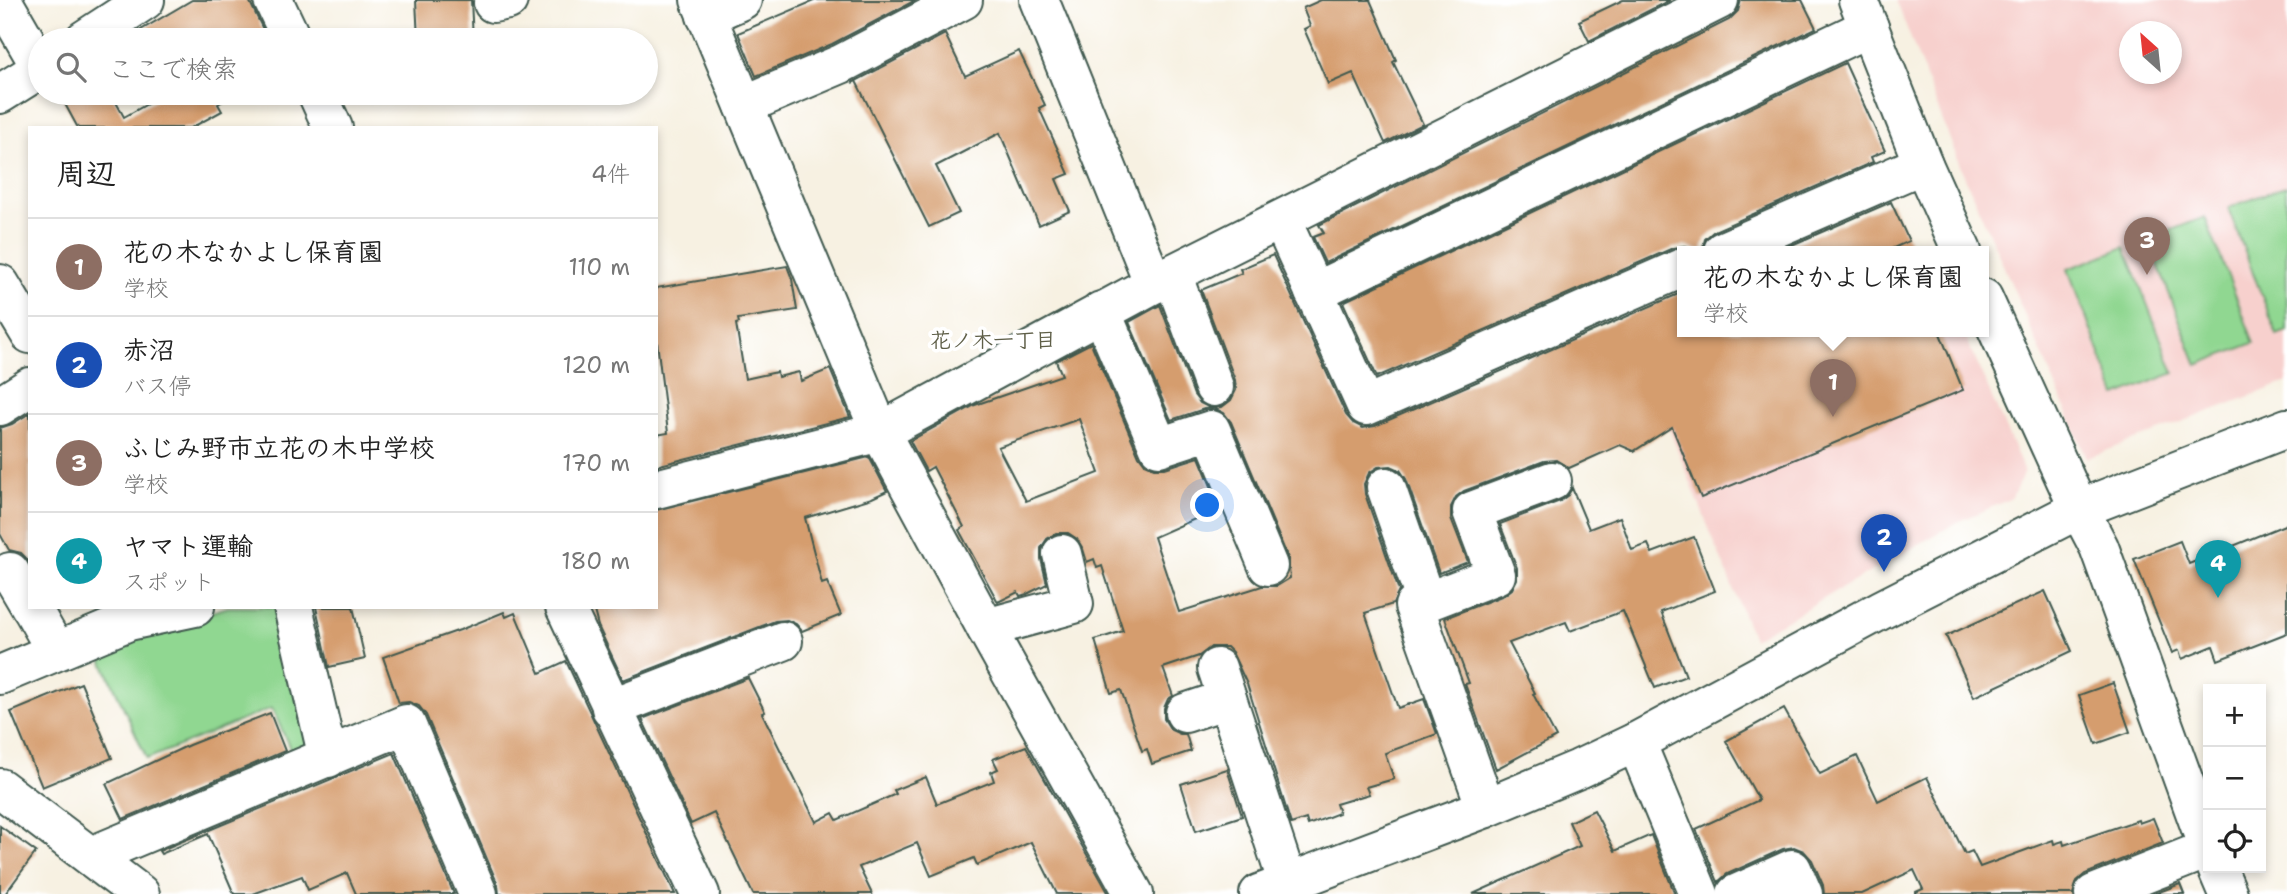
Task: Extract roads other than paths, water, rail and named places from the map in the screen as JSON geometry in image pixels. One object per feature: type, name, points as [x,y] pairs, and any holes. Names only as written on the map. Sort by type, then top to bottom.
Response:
[{"type":"street","points":[[2,0],[28,47]]},
{"type":"street","points":[[102,28],[145,0]]},
{"type":"street","points":[[273,0],[286,28]]},
{"type":"street","points":[[742,0],[703,8],[880,432],[1134,894]]},
{"type":"street","points":[[744,105],[841,64],[963,0]]},
{"type":"street","points":[[1040,0],[1163,279],[1214,387]]},
{"type":"street","points":[[658,488],[880,432],[1163,279],[1703,4]]},
{"type":"street","points":[[1314,292],[1863,14],[1923,164],[1960,246]]},
{"type":"street","points":[[0,94],[28,76]]},
{"type":"street","points":[[323,105],[333,126]]},
{"type":"street","points":[[1734,246],[1923,164]]},
{"type":"street","points":[[1282,220],[1366,406],[1677,270]]},
{"type":"street","points":[[0,284],[28,331]]},
{"type":"street","points":[[1989,311],[2099,547],[2203,834]]},
{"type":"street","points":[[1101,312],[1159,447],[1211,430],[1268,566]]},
{"type":"street","points":[[0,406],[28,388]]},
{"type":"street","points":[[1185,713],[1222,684],[1274,889],[1486,808],[1579,769],[1636,742],[1881,610],[2079,509],[2287,428]]},
{"type":"street","points":[[1486,808],[1414,606],[1496,575],[1472,511],[1552,481]]},
{"type":"street","points":[[1386,487],[1426,602]]},
{"type":"street","points":[[986,628],[1073,604],[1062,554]]},
{"type":"street","points":[[10,572],[28,604]]},
{"type":"street","points":[[31,609],[56,651]]},
{"type":"street","points":[[0,675],[129,621],[178,609]]},
{"type":"street","points":[[293,609],[328,758]]},
{"type":"street","points":[[566,609],[700,894]]},
{"type":"street","points":[[611,708],[783,641]]},
{"type":"street","points":[[91,856],[406,724],[478,894]]},
{"type":"street","points":[[1636,742],[1699,894]]},
{"type":"street","points":[[0,788],[140,894]]},
{"type":"street","points":[[2094,894],[2203,850]]},
{"type":"street","points":[[1736,894],[1792,869],[1803,894]]},
{"type":"street","points":[[2219,873],[2228,894]]},
{"type":"place","name":"ふじみ野市立花の木中学校","points":[[2147,275]]},
{"type":"place","name":"花の木なかよし保育園","points":[[1833,417]]},
{"type":"place","name":"赤沼","points":[[1884,572]]},
{"type":"place","name":"ヤマト運輸","points":[[2218,598]]},
{"type":"district","name":"花ノ木一丁目","points":[[993,340]]}]
